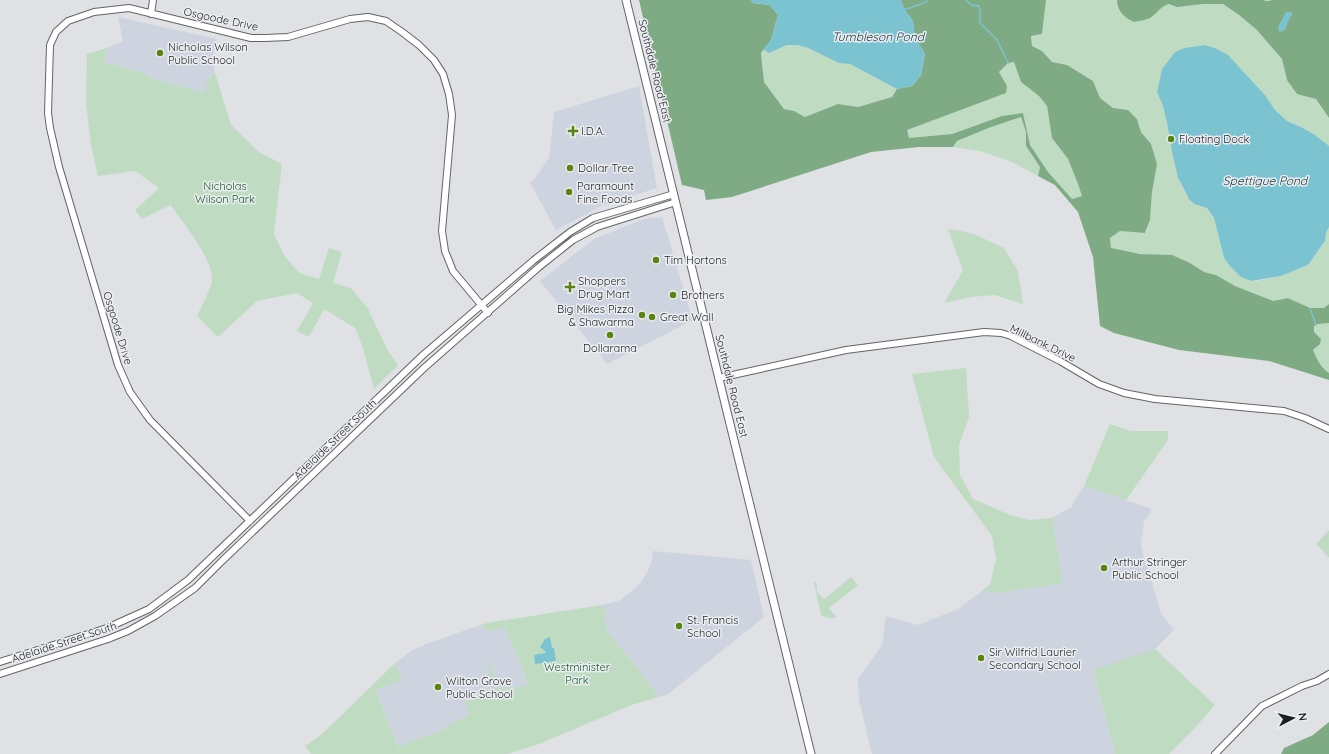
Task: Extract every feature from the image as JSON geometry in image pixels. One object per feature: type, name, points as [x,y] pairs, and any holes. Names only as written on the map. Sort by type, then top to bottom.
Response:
[{"type":"main road","name":"Southdale Road East","points":[[626,0],[811,754]]},
{"type":"street","points":[[151,14],[153,0]]},
{"type":"street","name":"Osgoode Drive","points":[[250,521],[150,420],[130,392],[118,365],[59,167],[50,128],[48,113],[50,45],[56,32],[68,22],[94,12],[129,8],[251,38],[288,37],[350,19],[368,17],[386,21],[403,32],[434,60],[443,74],[449,94],[452,115],[442,231],[444,251],[453,271],[488,313]]},
{"type":"street","name":"Adelaide Street South","points":[[0,662],[107,628],[149,609],[188,580],[423,355],[534,260],[570,232],[593,218],[674,194]]},
{"type":"street","name":"Adelaide Street South","points":[[0,674],[108,639],[128,631],[155,616],[196,588],[222,561],[424,368],[539,267],[573,240],[597,227],[676,202]]},
{"type":"street","name":"Millbank Drive","points":[[719,378],[852,349],[984,332],[1000,333],[1011,336],[1060,361],[1100,384],[1124,393],[1155,399],[1284,411],[1305,418],[1329,429]]},
{"type":"street","points":[[1215,754],[1262,706],[1329,674]]},
{"type":"shaded area","name":"Nicholas Wilson Public School","points":[[118,17],[217,39],[212,59],[215,73],[210,75],[205,93],[150,78],[146,74],[104,62],[107,48],[123,41]]},
{"type":"shaded area","points":[[639,86],[657,188],[601,206],[556,230],[530,183],[534,180],[549,158],[554,112]]},
{"type":"shaded area","points":[[662,217],[693,320],[607,364],[540,281],[594,239],[644,219]]},
{"type":"shaded area","name":"Sir Wilfrid Laurier Secondary School","points":[[1084,486],[1152,509],[1144,522],[1141,544],[1161,613],[1174,630],[1155,649],[1093,671],[1115,754],[872,754],[859,700],[858,679],[882,645],[886,616],[918,625],[958,609],[982,591],[1000,593],[1063,583],[1052,518],[1071,507]]},
{"type":"shaded area","name":"St. Francis School","points":[[653,551],[751,560],[764,617],[667,695],[659,697],[644,676],[609,634],[602,618],[607,616],[602,605],[621,600],[640,584],[651,565]]},
{"type":"shaded area","name":"Wilton Grove Public School","points":[[483,624],[485,629],[505,627],[529,685],[500,690],[490,663],[490,675],[495,691],[465,702],[470,715],[450,724],[447,728],[398,747],[376,689],[401,680],[395,663],[413,650]]},
{"type":"green space","points":[[639,0],[751,0],[753,3],[770,5],[778,15],[771,40],[761,53],[764,82],[784,109],[794,111],[805,117],[838,104],[858,107],[892,97],[897,89],[912,86],[921,75],[925,54],[915,38],[913,21],[904,9],[901,0],[1046,0],[1042,34],[1031,36],[1032,46],[1042,51],[1052,62],[1067,65],[1093,81],[1100,98],[1113,108],[1128,110],[1137,119],[1141,132],[1151,144],[1157,164],[1152,192],[1150,220],[1145,233],[1120,231],[1110,238],[1111,248],[1140,254],[1172,255],[1190,263],[1204,272],[1216,275],[1235,286],[1273,301],[1288,298],[1310,308],[1324,308],[1329,304],[1329,323],[1314,326],[1314,332],[1321,339],[1320,344],[1313,350],[1321,366],[1329,373],[1329,380],[1269,361],[1179,350],[1114,333],[1100,326],[1093,257],[1078,212],[1055,185],[1038,176],[1040,167],[1026,146],[1026,132],[1021,117],[957,141],[953,147],[919,147],[871,152],[732,197],[706,200],[704,190],[682,185]],"holes":[[[1014,62],[1021,82],[1039,96],[1047,106],[1052,138],[1068,159],[1082,196],[1072,199],[1048,172],[1030,145],[1023,113],[1002,116],[952,134],[909,138],[907,130],[1006,93],[1007,86],[999,72],[1008,63]]]},
{"type":"green space","points":[[1046,0],[1117,0],[1117,3],[1155,14],[1162,6],[1169,4],[1223,4],[1239,15],[1270,43],[1282,59],[1287,80],[1316,99],[1329,118],[1329,146],[1315,135],[1287,121],[1275,110],[1265,95],[1241,69],[1206,45],[1184,48],[1175,52],[1162,69],[1157,92],[1163,106],[1178,178],[1183,190],[1194,204],[1207,208],[1214,218],[1224,258],[1241,277],[1250,281],[1281,276],[1308,265],[1325,242],[1326,233],[1329,227],[1329,304],[1324,308],[1310,308],[1288,298],[1273,301],[1235,286],[1216,275],[1204,272],[1190,263],[1154,255],[1111,249],[1110,238],[1120,231],[1146,233],[1150,220],[1152,192],[1151,144],[1141,132],[1137,119],[1128,110],[1113,108],[1100,98],[1093,81],[1067,65],[1052,62],[1042,51],[1032,46],[1031,36],[1042,34]]},
{"type":"green space","points":[[1117,0],[1329,0],[1329,118],[1316,99],[1297,94],[1287,80],[1282,59],[1257,30],[1223,4],[1203,4],[1177,7],[1169,4],[1150,18],[1134,22],[1122,14],[1118,8]]},
{"type":"green space","points":[[787,45],[797,45],[808,48],[839,62],[850,64],[897,89],[892,97],[858,107],[838,104],[805,117],[794,111],[784,109],[764,82],[761,53],[763,49],[769,53]]},
{"type":"green space","name":"Nicholas Wilson Park","points":[[107,48],[104,62],[146,74],[150,78],[205,93],[208,78],[215,73],[231,125],[259,152],[282,164],[274,234],[284,255],[299,273],[319,279],[329,248],[342,252],[333,283],[351,288],[368,309],[387,349],[398,365],[374,389],[362,345],[355,328],[324,309],[309,337],[297,331],[313,303],[297,293],[257,301],[218,337],[197,316],[212,281],[208,263],[190,231],[171,205],[142,219],[135,210],[159,188],[135,171],[98,176],[91,145],[86,104],[87,54]]},
{"type":"green space","points":[[1014,62],[1021,82],[1039,96],[1047,106],[1052,138],[1068,159],[1082,196],[1072,199],[1048,172],[1030,145],[1023,113],[1002,116],[952,134],[909,138],[906,130],[957,111],[1007,86],[999,72],[1008,63]]},
{"type":"green space","points":[[1021,117],[1026,132],[1026,146],[1040,167],[1038,176],[1012,162],[980,151],[953,147],[957,141]]},
{"type":"green space","points":[[948,229],[976,235],[1004,248],[1018,271],[1023,304],[995,295],[971,297],[944,303],[963,271]]},
{"type":"green space","points":[[1329,323],[1329,373],[1321,366],[1313,350],[1320,344],[1314,332],[1314,326]]},
{"type":"green space","points":[[966,368],[969,417],[959,445],[960,475],[973,499],[1010,515],[1029,520],[1052,518],[1063,583],[1000,593],[982,591],[990,584],[996,559],[992,536],[934,457],[912,374]]},
{"type":"green space","points":[[1110,424],[1131,431],[1168,431],[1168,440],[1126,500],[1084,486]]},
{"type":"green space","points":[[1329,530],[1329,558],[1316,544]]},
{"type":"green space","points":[[851,577],[858,585],[829,608],[837,618],[827,618],[821,615],[814,583],[815,582],[817,584],[817,592],[824,599]]},
{"type":"green space","name":"Westminister Park","points":[[602,605],[607,617],[603,618],[609,634],[644,676],[659,697],[634,704],[539,744],[507,754],[311,754],[305,746],[321,735],[395,663],[402,680],[376,690],[398,747],[447,728],[450,724],[469,715],[465,702],[495,691],[489,675],[489,663],[500,690],[529,685],[505,627],[490,631],[485,629],[483,624]]},
{"type":"green space","points":[[1155,649],[1215,705],[1169,754],[1115,754],[1093,670]]},
{"type":"green space","points":[[1329,722],[1329,754],[1281,754],[1284,748],[1313,735]]},
{"type":"water","name":"Tumbleson Pond","points":[[751,0],[901,0],[904,9],[913,21],[915,38],[925,54],[921,75],[912,86],[897,89],[850,64],[839,63],[808,48],[797,45],[787,45],[769,53],[763,49],[771,40],[778,15],[770,5],[753,3]]},
{"type":"water","points":[[1286,12],[1293,14],[1290,17],[1285,30],[1279,32],[1278,27]]},
{"type":"water","name":"Spettigue Pond","points":[[1205,45],[1228,55],[1265,95],[1275,110],[1287,121],[1315,135],[1329,146],[1329,227],[1326,233],[1325,241],[1308,265],[1281,276],[1251,281],[1241,277],[1224,258],[1214,218],[1207,208],[1194,204],[1189,199],[1178,178],[1163,106],[1157,92],[1162,69],[1175,52],[1184,48]]},
{"type":"water","points":[[550,637],[552,648],[554,648],[556,661],[535,664],[534,655],[546,653],[540,647],[545,639]]},
{"type":"waterway","points":[[904,9],[926,2],[927,0]]},
{"type":"waterway","points":[[966,0],[971,5],[979,6],[980,23],[997,40],[1008,63]]},
{"type":"waterway","points":[[1310,308],[1316,325]]},
{"type":"place","name":"Nicholas Wilson Public School","points":[[160,53]]},
{"type":"place","name":"I.D.A.","points":[[573,131]]},
{"type":"place","name":"Floating Dock","points":[[1171,139]]},
{"type":"place","name":"Dollar Tree","points":[[570,168]]},
{"type":"place","name":"Paramount Fine Foods","points":[[569,192]]},
{"type":"place","name":"Tim Hortons","points":[[656,260]]},
{"type":"place","name":"Shoppers Drug Mart","points":[[570,287]]},
{"type":"place","name":"Brothers","points":[[673,295]]},
{"type":"place","name":"Big Mikes Pizza & Shawarma","points":[[642,315]]},
{"type":"place","name":"Great Wall","points":[[652,317]]},
{"type":"place","name":"Dollarama","points":[[610,335]]},
{"type":"place","name":"Arthur Stringer Public School","points":[[1104,568]]},
{"type":"place","name":"St. Francis School","points":[[679,626]]},
{"type":"place","name":"Sir Wilfrid Laurier Secondary School","points":[[981,658]]},
{"type":"place","name":"Wilton Grove Public School","points":[[438,687]]}]
